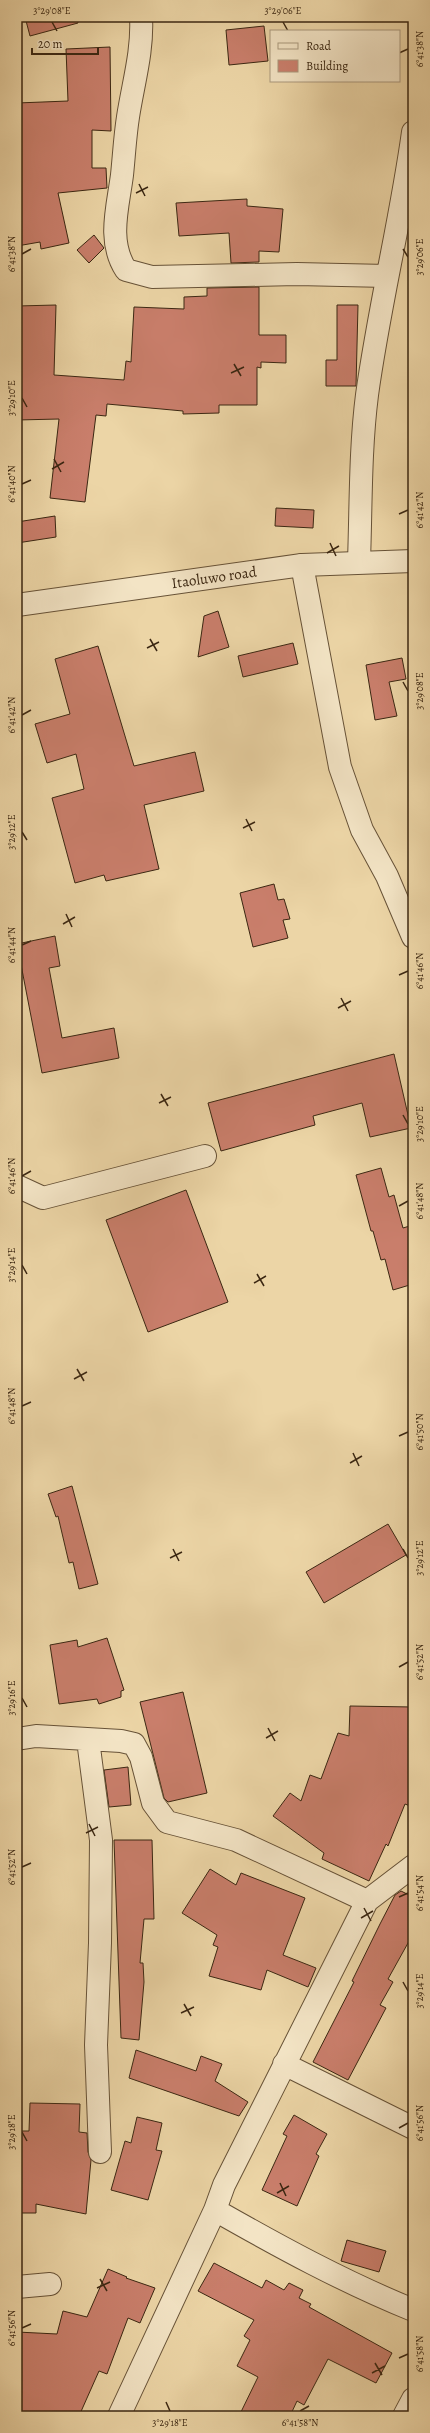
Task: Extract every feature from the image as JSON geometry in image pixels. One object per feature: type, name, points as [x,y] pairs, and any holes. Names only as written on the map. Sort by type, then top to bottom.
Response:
[{"type":"street","points":[[141,17],[138,60],[128,118],[115,220],[115,239],[118,258],[126,270],[152,277],[297,274],[387,276]]},
{"type":"street","points":[[359,561],[361,478],[367,395],[387,276],[405,192],[413,132]]},
{"type":"street","name":"Itaoluwo road","points":[[17,605],[302,564],[359,561],[413,561]]},
{"type":"street","points":[[302,564],[340,767],[362,830],[387,876],[413,937]]},
{"type":"street","points":[[17,1186],[43,1198],[205,1156]]},
{"type":"street","points":[[17,1739],[36,1736],[121,1741],[134,1744],[141,1757],[153,1803],[167,1822],[236,1840],[367,1901]]},
{"type":"street","points":[[88,1740],[101,1840],[96,2045],[100,2152]]},
{"type":"street","points":[[119,2416],[215,2210],[224,2185],[367,1901],[413,1866]]},
{"type":"street","points":[[284,2064],[413,2128]]},
{"type":"street","points":[[215,2210],[301,2258],[363,2290],[413,2310]]},
{"type":"street","points":[[17,2287],[50,2284]]},
{"type":"street","points":[[404,2416],[413,2399]]},
{"type":"building","points":[[25,17],[77,17],[78,23],[30,36]]},
{"type":"building","points":[[264,26],[268,61],[229,65],[226,30]]},
{"type":"building","points":[[110,47],[111,131],[92,130],[92,168],[106,168],[107,188],[58,193],[69,243],[41,249],[40,242],[17,246],[17,103],[68,101],[66,49]]},
{"type":"building","points":[[247,199],[247,206],[283,209],[279,252],[259,251],[259,262],[231,263],[229,233],[179,236],[176,203]]},
{"type":"building","points":[[94,235],[104,248],[89,263],[77,250]]},
{"type":"building","points":[[259,287],[259,335],[286,335],[286,363],[261,362],[261,368],[257,367],[257,405],[219,405],[219,413],[183,414],[183,411],[107,404],[106,416],[96,415],[85,502],[50,498],[59,419],[17,420],[17,306],[56,305],[54,375],[124,380],[126,361],[131,362],[134,307],[184,309],[184,297],[207,296],[207,288]]},
{"type":"building","points":[[337,305],[358,305],[356,386],[326,386],[326,360],[337,360]]},
{"type":"building","points":[[276,508],[314,510],[313,528],[275,526]]},
{"type":"building","points":[[55,516],[56,537],[17,543],[17,522]]},
{"type":"building","points":[[218,611],[229,647],[198,657],[204,616]]},
{"type":"building","points":[[293,643],[298,664],[243,677],[238,656]]},
{"type":"building","points":[[98,646],[134,766],[195,752],[204,791],[144,805],[159,869],[106,881],[104,875],[75,883],[52,798],[84,789],[76,754],[47,763],[35,724],[70,714],[55,659]]},
{"type":"building","points":[[402,658],[406,679],[389,682],[397,716],[375,720],[366,665]]},
{"type":"building","points":[[274,884],[278,900],[284,899],[290,919],[283,920],[288,938],[253,947],[240,893]]},
{"type":"building","points":[[55,936],[60,966],[49,968],[62,1038],[114,1028],[119,1058],[42,1073],[17,944]]},
{"type":"building","points":[[394,1054],[411,1128],[370,1137],[362,1103],[313,1116],[315,1125],[221,1151],[208,1103]]},
{"type":"building","points":[[381,1168],[389,1197],[394,1195],[403,1228],[413,1225],[413,1284],[393,1290],[385,1259],[381,1260],[373,1231],[371,1231],[356,1175]]},
{"type":"building","points":[[186,1190],[228,1302],[148,1332],[106,1220]]},
{"type":"building","points":[[72,1486],[98,1584],[79,1589],[73,1562],[69,1563],[58,1516],[56,1517],[48,1494]]},
{"type":"building","points":[[388,1524],[406,1555],[324,1603],[306,1572]]},
{"type":"building","points":[[107,1638],[124,1690],[121,1691],[121,1697],[99,1704],[97,1699],[59,1704],[50,1645],[77,1640],[78,1647]]},
{"type":"building","points":[[183,1692],[207,1793],[168,1802],[164,1798],[140,1702]]},
{"type":"building","points":[[350,1706],[413,1707],[413,1796],[410,1806],[405,1804],[388,1846],[386,1844],[369,1881],[322,1859],[324,1853],[273,1816],[290,1793],[301,1801],[310,1775],[321,1779],[338,1733],[349,1736]]},
{"type":"building","points":[[128,1767],[131,1805],[109,1807],[104,1770]]},
{"type":"building","points":[[114,1840],[152,1840],[154,1919],[144,1919],[140,1963],[143,1963],[144,1982],[139,2040],[121,2038]]},
{"type":"building","points":[[210,1869],[236,1885],[241,1873],[305,1898],[283,1955],[316,1968],[308,1987],[267,1970],[261,1990],[209,1976],[218,1947],[213,1945],[217,1935],[182,1913]]},
{"type":"building","points":[[401,1891],[413,1897],[413,1934],[388,1979],[393,1982],[380,2005],[386,2008],[348,2080],[313,2062],[354,1982],[352,1981],[380,1924],[395,1895]]},
{"type":"building","points":[[136,2050],[196,2071],[201,2056],[222,2064],[215,2081],[248,2102],[239,2116],[129,2078]]},
{"type":"building","points":[[30,2103],[80,2104],[79,2132],[87,2133],[88,2152],[91,2160],[86,2214],[36,2204],[36,2213],[17,2213],[17,2160],[20,2160],[21,2131],[29,2131]]},
{"type":"building","points":[[294,2115],[327,2134],[316,2154],[319,2156],[297,2206],[262,2190],[287,2136],[283,2134]]},
{"type":"building","points":[[137,2117],[162,2123],[156,2150],[162,2151],[148,2200],[111,2190],[125,2141],[131,2143]]},
{"type":"building","points":[[347,2240],[386,2251],[379,2272],[341,2261]]},
{"type":"building","points":[[214,2263],[262,2288],[266,2280],[284,2290],[289,2283],[303,2290],[299,2298],[311,2304],[309,2307],[392,2353],[376,2383],[328,2359],[304,2405],[297,2401],[290,2416],[239,2416],[258,2377],[237,2366],[250,2340],[244,2336],[254,2320],[198,2291]]},
{"type":"building","points":[[108,2269],[127,2277],[126,2278],[155,2288],[140,2323],[128,2318],[107,2374],[99,2371],[79,2416],[17,2416],[17,2332],[57,2334],[63,2311],[87,2317]]}]
